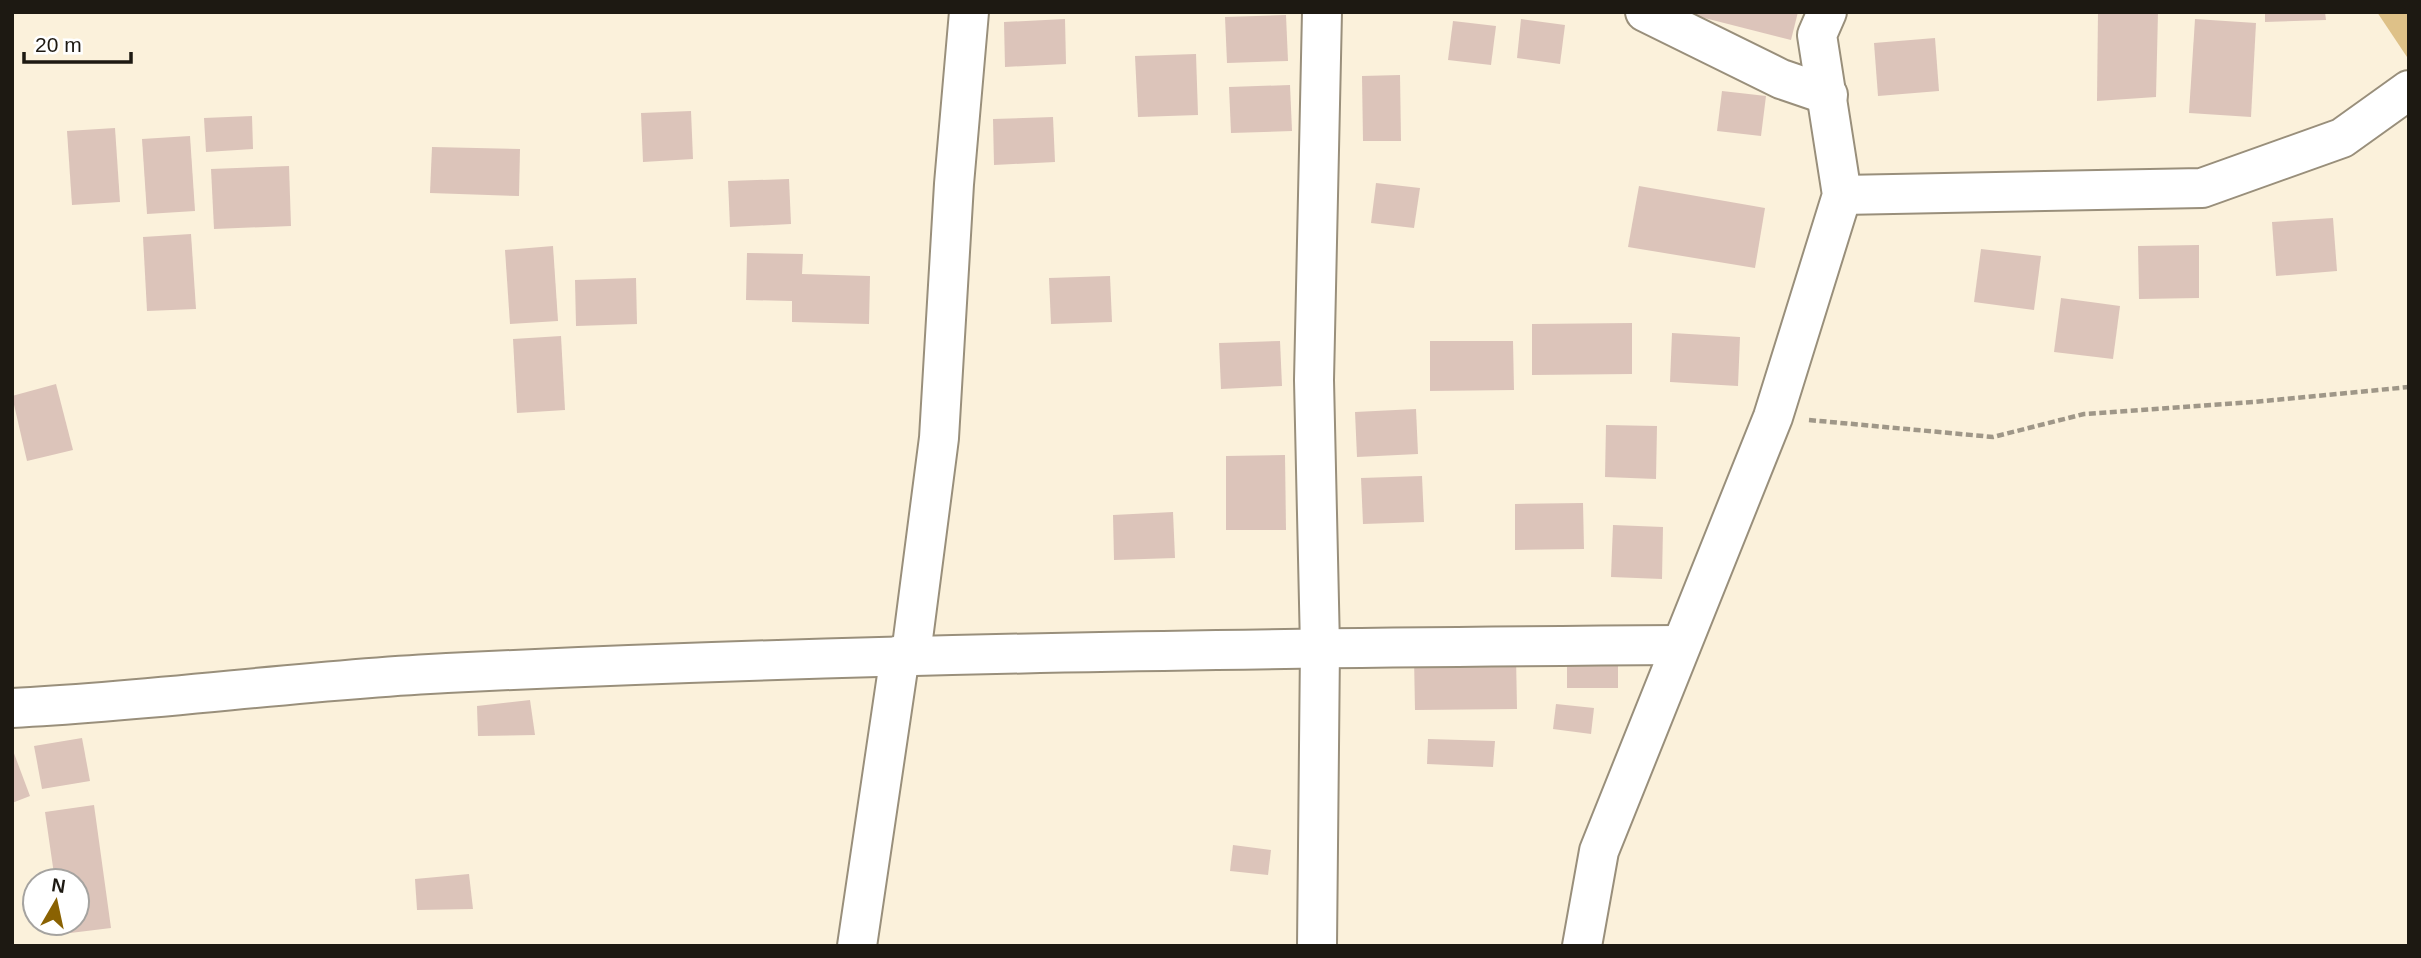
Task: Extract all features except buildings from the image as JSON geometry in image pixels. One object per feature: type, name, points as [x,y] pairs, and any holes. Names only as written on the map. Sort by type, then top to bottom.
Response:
[{"type":"street","points":[[857,946],[939,438],[954,184],[969,12]]},
{"type":"street","points":[[1317,946],[1321,647],[1314,380],[1322,12]]},
{"type":"street","points":[[1645,12],[1781,79],[1828,95]]},
{"type":"street","points":[[1582,946],[1599,851],[1773,417],[1842,195],[1817,35],[1827,12]]},
{"type":"street","points":[[1842,195],[2202,188],[2342,138],[2409,90]]},
{"type":"street","points":[[12,708],[94,704],[442,673],[905,654],[1321,647],[1681,645]]},
{"type":"path","points":[[1773,417],[1993,437],[2084,414],[2254,402],[2409,387]]},
{"type":"shaded area","points":[[2377,12],[2409,12],[2409,60]]}]
